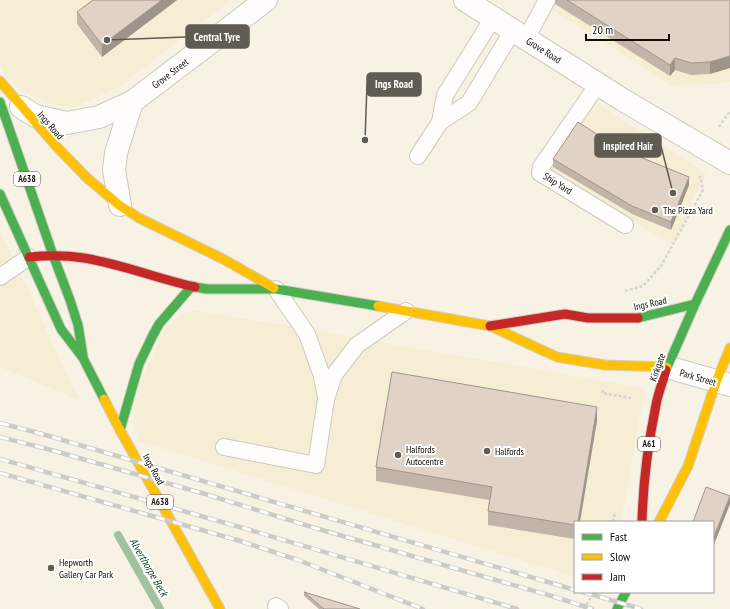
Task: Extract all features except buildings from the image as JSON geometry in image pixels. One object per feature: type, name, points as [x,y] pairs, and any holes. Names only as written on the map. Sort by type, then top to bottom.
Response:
[{"type":"highway","name":"Ings Road","points":[[0,80],[10,104],[13,137],[78,325],[83,358]]},
{"type":"highway","name":"Ings Road","points":[[10,104],[66,158],[120,206],[153,225],[206,250],[276,290]]},
{"type":"highway","name":"Ings Road","points":[[0,194],[61,329],[83,358],[120,430],[220,609]]},
{"type":"highway","name":"Kirkgate","points":[[642,521],[643,493],[652,426],[656,404],[667,367],[730,230]]},
{"type":"highway","name":"Ings Road","points":[[29,257],[53,255],[85,258],[149,273],[207,289],[276,290],[406,311],[490,326],[557,357],[605,365],[667,367]]},
{"type":"highway","points":[[120,430],[139,364],[153,335],[159,324],[192,286]]},
{"type":"highway","name":"Ings Road","points":[[490,326],[565,314],[588,318],[636,318],[695,304]]},
{"type":"highway","points":[[660,521],[688,466],[723,384],[730,348]]},
{"type":"highway","points":[[617,609],[625,593]]},
{"type":"street","name":"Grove Street","points":[[10,104],[35,116],[67,123],[98,117],[132,102],[266,0]]},
{"type":"street","name":"Grove Road","points":[[465,0],[623,100],[730,163]]},
{"type":"street","points":[[120,206],[114,170],[116,153],[132,102]]},
{"type":"street","name":"Park Street","points":[[667,367],[723,384]]},
{"type":"lane","points":[[440,122],[469,103],[547,0]]},
{"type":"lane","points":[[418,156],[440,122],[445,95],[492,18]]},
{"type":"lane","name":"Ship Yard","points":[[598,84],[541,167],[540,173],[625,225]]},
{"type":"lane","points":[[0,277],[29,257]]},
{"type":"lane","points":[[276,290],[307,334],[322,376],[326,399]]},
{"type":"lane","points":[[224,447],[316,465],[326,399],[334,375],[357,345],[406,311]]},
{"type":"path","points":[[621,293],[644,286],[661,266],[703,190],[697,164],[730,112]]},
{"type":"path","points":[[603,386],[602,393],[634,399]]},
{"type":"path","points":[[584,609],[593,593]]},
{"type":"shaded area","points":[[0,0],[231,0],[119,87],[75,107],[55,105],[22,92],[4,73],[0,65]]},
{"type":"shaded area","points":[[537,0],[730,0],[730,81],[718,84],[671,85]]},
{"type":"shaded area","points":[[595,102],[706,173],[673,245],[546,170]]},
{"type":"shaded area","points":[[0,230],[79,400],[0,367]]},
{"type":"shaded area","points":[[195,310],[645,388],[621,521],[574,521],[574,577],[139,441],[133,421],[139,384],[165,329],[182,314]]},
{"type":"waterway","name":"Alverthorpe Beck","points":[[118,535],[160,609]]},
{"type":"railway","points":[[0,423],[574,590]]},
{"type":"railway","points":[[0,437],[205,494],[315,528],[592,609]]},
{"type":"railway","points":[[0,459],[243,528],[517,609]]},
{"type":"railway","points":[[0,473],[237,540],[298,560],[423,609]]},
{"type":"railway","points":[[586,593],[641,609]]},
{"type":"traffic: fast","points":[[0,102],[70,300],[78,325],[83,356]]},
{"type":"traffic: fast","points":[[0,194],[61,329],[83,358],[104,399]]},
{"type":"traffic: fast","points":[[666,370],[730,230]]},
{"type":"traffic: fast","points":[[120,430],[139,364],[153,335],[159,324],[192,286]]},
{"type":"traffic: fast","points":[[195,287],[207,289],[276,289],[378,306]]},
{"type":"traffic: fast","points":[[638,318],[695,304]]},
{"type":"traffic: fast","points":[[617,609],[625,593]]},
{"type":"traffic: slow","points":[[0,81],[56,146],[86,177],[119,205],[139,218],[223,259],[274,288]]},
{"type":"traffic: slow","points":[[378,306],[490,326],[557,357],[605,365],[667,367]]},
{"type":"traffic: slow","points":[[660,521],[688,466],[716,382],[730,348]]},
{"type":"traffic: slow","points":[[104,399],[220,609]]},
{"type":"traffic: jam","points":[[29,257],[70,256],[84,258],[112,264],[195,287]]},
{"type":"traffic: jam","points":[[490,326],[565,314],[588,318],[638,318]]},
{"type":"traffic: jam","points":[[642,521],[646,464],[657,401],[666,370]]},
{"type":"place","name":"Central Tyre","points":[[107,40]]},
{"type":"place","name":"Ings Road","points":[[365,140]]},
{"type":"place","name":"Inspired Hair","points":[[673,193]]},
{"type":"place","name":"The Pizza Yard","points":[[655,210]]},
{"type":"place","name":"Halfords","points":[[487,451]]},
{"type":"place","name":"Halfords Autocentre","points":[[398,455]]},
{"type":"place","name":"Hepworth Gallery Car Park","points":[[51,568]]}]
